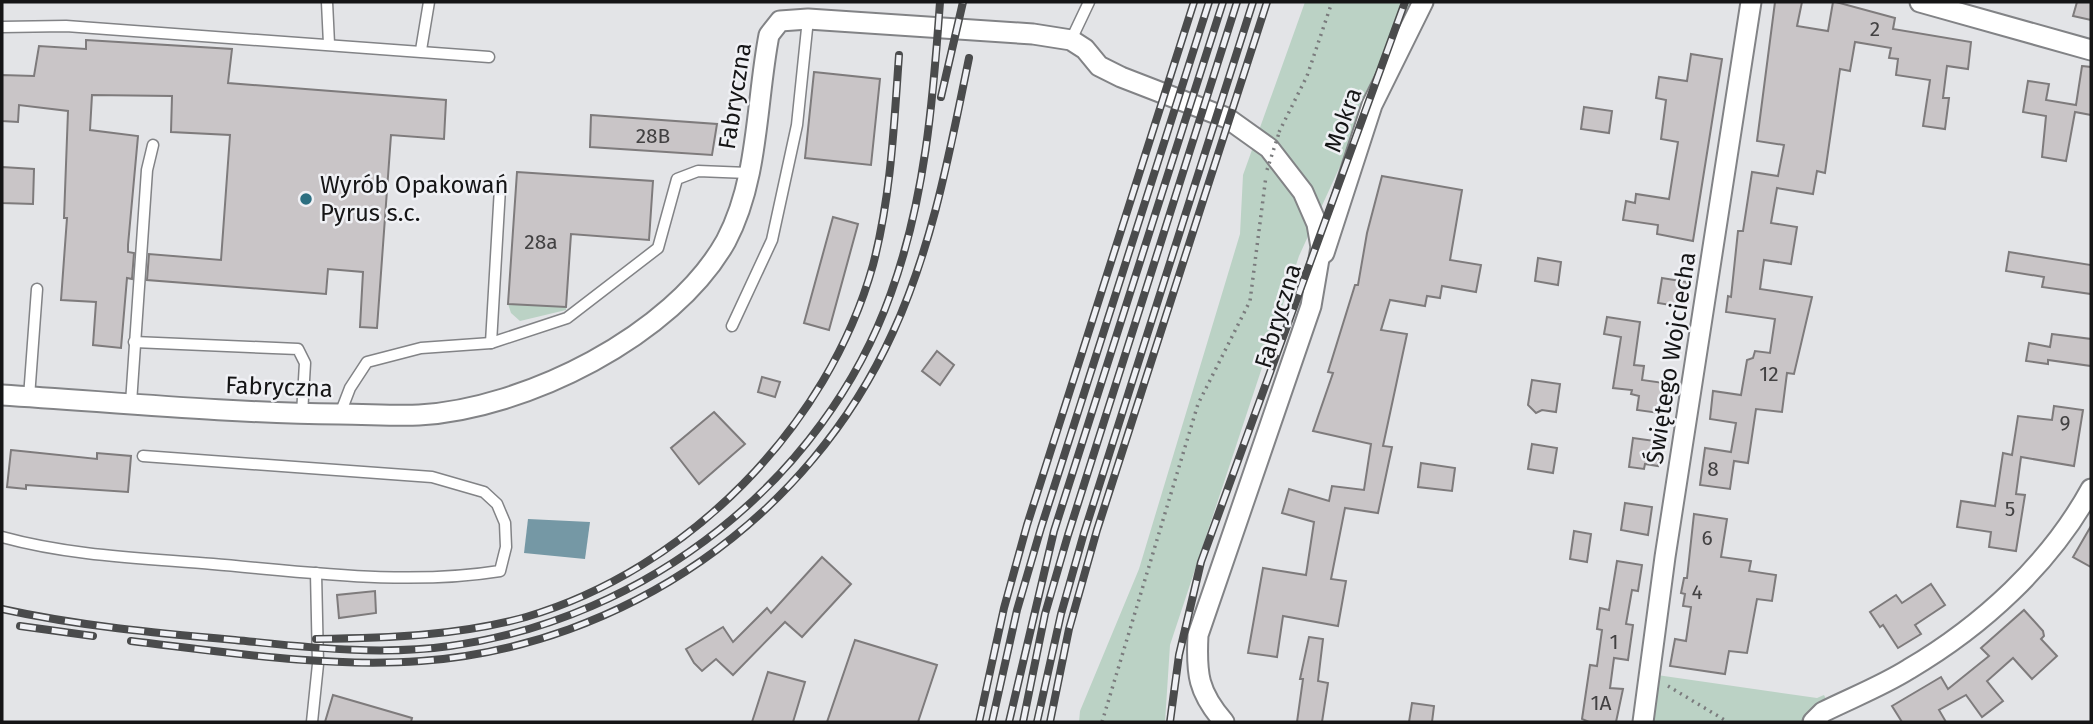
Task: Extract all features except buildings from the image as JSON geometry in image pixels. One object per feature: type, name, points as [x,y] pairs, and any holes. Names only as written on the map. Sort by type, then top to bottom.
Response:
[{"type":"street","name":"Mokra","points":[[1321,260],[1372,105],[1423,2]]},
{"type":"street","name":"Świętego Wojciecha","points":[[1643,722],[1751,2]]},
{"type":"street","points":[[1920,2],[2091,50]]},
{"type":"street","name":"Fabryczna","points":[[2,395],[302,414],[420,415],[498,400],[597,360],[645,330],[703,274],[727,239],[742,201],[769,35],[780,21],[808,19],[1033,34],[1071,40],[1085,49],[1099,66],[1227,118],[1269,148],[1303,192],[1317,224],[1321,260],[1311,306],[1198,635],[1196,667],[1204,699],[1224,722]]},
{"type":"street","points":[[1813,722],[1823,712],[1908,670],[1978,623],[2017,586],[2052,547],[2091,489]]},
{"type":"lane","points":[[327,2],[329,44]]},
{"type":"lane","points":[[421,50],[429,2]]},
{"type":"lane","points":[[1071,40],[1089,2]]},
{"type":"lane","points":[[732,326],[772,240],[797,125],[808,19]]},
{"type":"lane","points":[[2,27],[66,26],[489,57]]},
{"type":"lane","points":[[131,403],[147,170],[153,145]]},
{"type":"lane","points":[[340,414],[350,388],[367,362],[421,348],[491,343],[567,318],[658,248],[677,179],[698,171],[748,173]]},
{"type":"lane","points":[[491,343],[500,188]]},
{"type":"lane","points":[[29,397],[37,289]]},
{"type":"lane","points":[[134,342],[298,349],[305,363],[302,414]]},
{"type":"lane","points":[[2,537],[68,551],[316,573],[459,578],[500,571],[506,547],[505,523],[498,504],[484,492],[432,477],[144,456]]},
{"type":"lane","points":[[312,722],[318,664],[316,573]]},
{"type":"path","points":[[1102,722],[1198,404],[1250,301],[1267,170],[1279,132],[1307,76],[1332,2]]},
{"type":"path","points":[[1648,675],[1728,722]]},
{"type":"green space","points":[[1305,2],[1415,2],[1299,256],[1170,645],[1165,722],[1079,722],[1080,711],[1139,569],[1240,234],[1243,175]]},
{"type":"green space","points":[[508,304],[566,307],[566,310],[520,321],[511,313]]},
{"type":"green space","points":[[1657,675],[1817,698],[1824,695],[1826,699],[1814,707],[1803,722],[1653,722]]},
{"type":"water","points":[[528,519],[590,522],[585,559],[524,553]]},
{"type":"railway","points":[[2,609],[60,620],[176,635],[342,649],[423,649],[522,631],[592,606],[658,572],[719,530],[774,480],[821,424],[861,361],[891,293],[903,258],[920,186],[940,2]]},
{"type":"railway","points":[[941,97],[963,2]]},
{"type":"railway","points":[[979,722],[1004,608],[1027,525],[1194,2]]},
{"type":"railway","points":[[992,722],[1017,610],[1041,528],[1209,2]]},
{"type":"railway","points":[[1009,722],[1054,531],[1223,2]]},
{"type":"railway","points":[[1023,722],[1045,614],[1068,535],[1237,2]]},
{"type":"railway","points":[[1037,722],[1061,614],[1084,533],[1253,2]]},
{"type":"railway","points":[[1050,722],[1069,629],[1097,530],[1267,2]]},
{"type":"railway","points":[[1170,722],[1179,655],[1201,562],[1405,2]]},
{"type":"railway","points":[[316,639],[395,637],[448,632],[526,617],[585,595],[642,565],[695,528],[743,484],[786,435],[822,382],[852,325],[873,265],[884,213],[899,55]]},
{"type":"railway","points":[[131,641],[312,661],[421,661],[496,650],[569,629],[637,599],[702,561],[760,514],[812,460],[857,399],[893,332],[930,231],[969,58]]},
{"type":"railway","points":[[20,626],[93,636]]},
{"type":"place","name":"Wyrób Opakowań Pyrus s.c.","points":[[306,199]]}]
